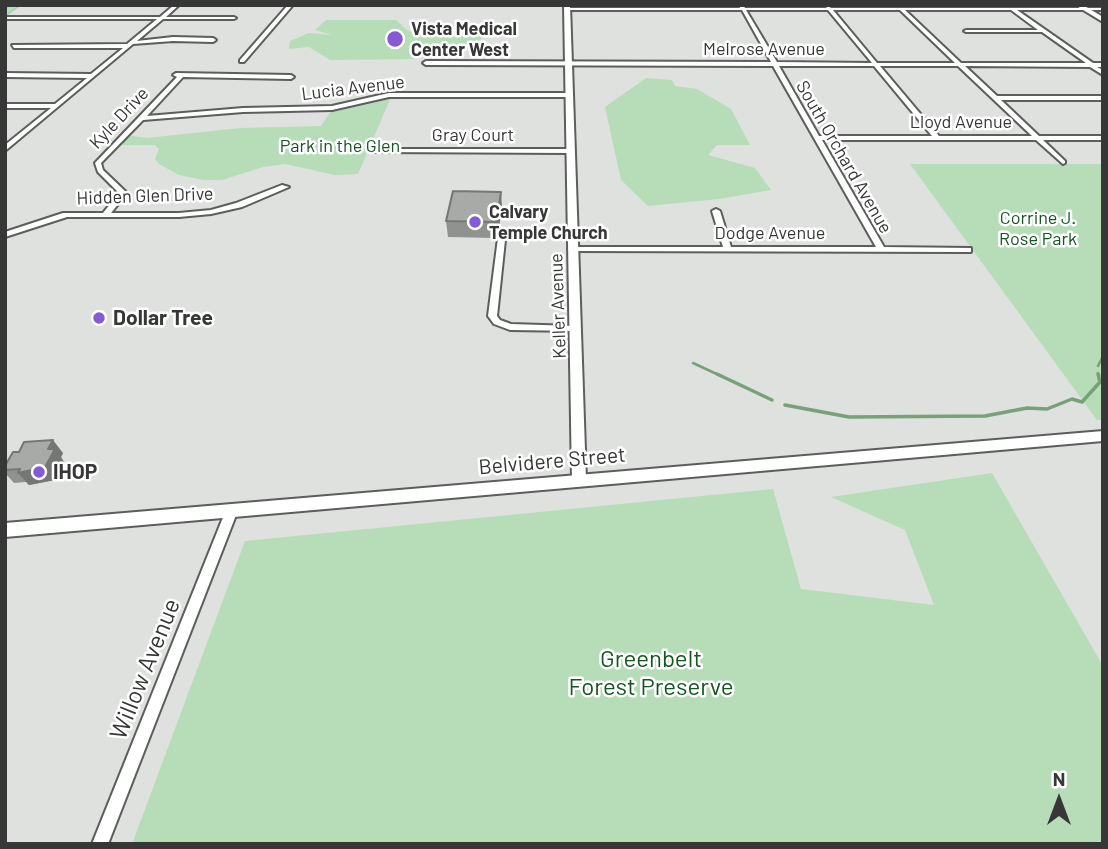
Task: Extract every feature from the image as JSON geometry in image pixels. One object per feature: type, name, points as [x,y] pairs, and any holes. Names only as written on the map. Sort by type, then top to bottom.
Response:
[{"type":"main road","points":[[5,15],[14,6]]},
{"type":"main road","points":[[1081,7],[1103,20]]},
{"type":"main road","name":"Belvidere Street","points":[[5,530],[1103,436]]},
{"type":"street","points":[[7,146],[177,5]]},
{"type":"street","points":[[242,61],[291,5]]},
{"type":"street","points":[[567,7],[1103,9]]},
{"type":"street","name":"Keller Avenue","points":[[567,7],[579,480]]},
{"type":"street","name":"South Orchard Avenue","points":[[742,7],[881,249]]},
{"type":"street","points":[[827,7],[937,138]]},
{"type":"street","points":[[899,7],[1063,162]]},
{"type":"street","points":[[1009,7],[1103,73]]},
{"type":"street","points":[[5,15],[234,18]]},
{"type":"street","points":[[966,31],[1043,31]]},
{"type":"street","points":[[14,46],[130,45],[173,39],[212,40]]},
{"type":"street","name":"Melrose Avenue","points":[[426,63],[1103,65]]},
{"type":"street","points":[[5,75],[93,76]]},
{"type":"street","name":"Kyle Drive","points":[[106,214],[123,193],[100,170],[98,163],[178,76],[291,77]]},
{"type":"street","name":"Lucia Avenue","points":[[140,118],[243,110],[332,108],[389,95],[569,95]]},
{"type":"street","points":[[996,98],[1103,98]]},
{"type":"street","points":[[5,106],[55,106]]},
{"type":"street","name":"Lloyd Avenue","points":[[818,138],[1103,138]]},
{"type":"street","name":"Gray Court","points":[[375,151],[570,151]]},
{"type":"street","name":"Hidden Glen Drive","points":[[5,235],[58,216],[179,215],[211,212],[239,205],[285,187]]},
{"type":"street","points":[[716,211],[727,248]]},
{"type":"street","points":[[501,240],[492,316],[497,322],[510,327],[575,329]]},
{"type":"street","name":"Dodge Avenue","points":[[572,248],[968,250]]},
{"type":"street","name":"Willow Avenue","points":[[100,844],[232,510]]},
{"type":"green space","points":[[326,20],[396,20],[407,30],[423,36],[486,35],[472,46],[421,45],[414,59],[330,60],[309,47],[289,49],[290,41],[309,33],[332,35],[315,30]]},
{"type":"green space","points":[[646,78],[672,80],[675,86],[697,89],[731,109],[750,145],[717,145],[708,155],[755,168],[771,190],[719,199],[648,206],[621,180],[605,107]]},
{"type":"green space","name":"Park in the Glen","points":[[391,97],[358,174],[335,175],[285,164],[263,167],[222,180],[204,180],[179,175],[159,164],[155,159],[159,149],[155,145],[116,145],[126,135],[147,138],[240,128],[321,126],[331,111]]},
{"type":"green space","name":"Corrine J. Rose Park","points":[[910,164],[1103,164],[1103,420],[1097,420]]},
{"type":"green space","name":"Greenbelt Forest Preserve","points":[[992,473],[1103,666],[1103,844],[132,844],[245,541],[773,489],[801,589],[934,605],[905,530],[831,497]]},
{"type":"building","points":[[453,191],[501,192],[497,219],[494,222],[446,221]]},
{"type":"building","points":[[53,440],[48,449],[55,449],[45,467],[18,473],[20,469],[5,470],[13,452],[19,452],[24,442]]},
{"type":"waterway","points":[[1098,366],[1103,356]]},
{"type":"waterway","points":[[693,363],[721,376]]},
{"type":"waterway","points":[[717,374],[772,400]]},
{"type":"waterway","points":[[785,405],[849,417],[985,416],[1027,408],[1047,409],[1072,399],[1082,402],[1100,382],[1098,374]]},
{"type":"place","name":"Vista Medical Center West","points":[[395,39]]},
{"type":"place","name":"Calvary Temple Church","points":[[475,222]]},
{"type":"place","name":"Dollar Tree","points":[[99,318]]},
{"type":"place","name":"IHOP","points":[[39,472]]}]
